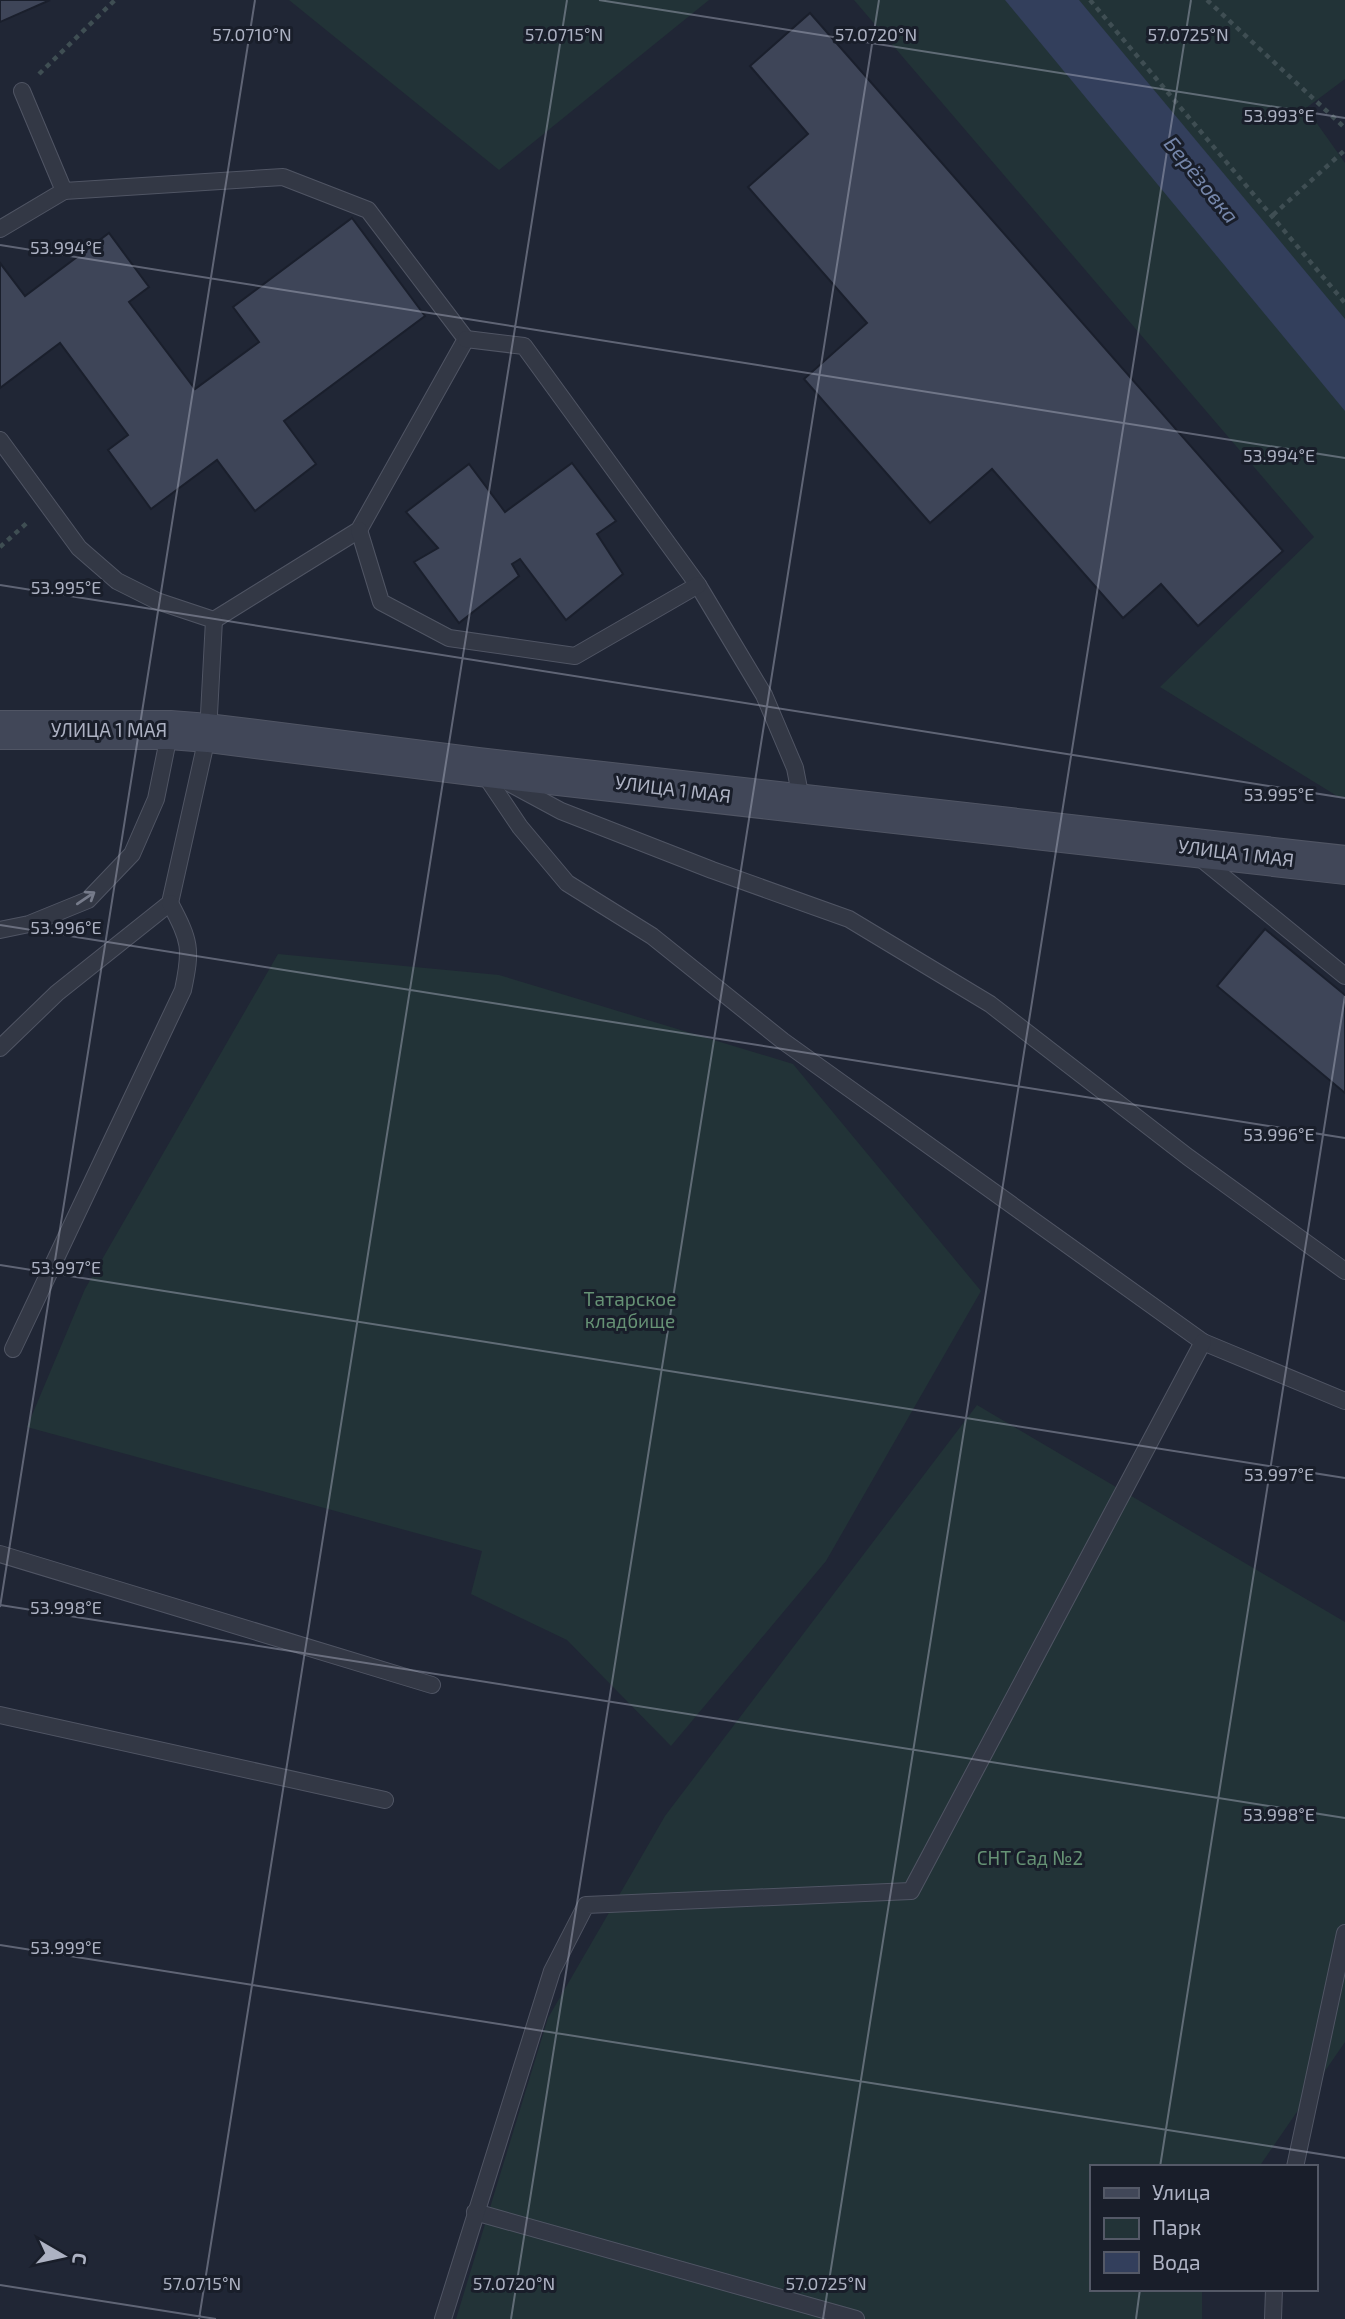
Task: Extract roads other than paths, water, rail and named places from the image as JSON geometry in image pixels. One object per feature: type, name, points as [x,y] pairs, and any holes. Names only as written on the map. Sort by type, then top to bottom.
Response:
[{"type":"main road","name":"УЛИЦА 1 МАЯ","points":[[0,730],[170,730],[208,733],[480,767],[1345,865]]},
{"type":"lane","points":[[22,90],[64,191]]},
{"type":"lane","points":[[0,229],[64,191],[283,177],[368,210],[466,339],[524,346],[698,585],[764,695],[795,768],[802,803]]},
{"type":"lane","points":[[214,620],[359,530],[466,339]]},
{"type":"lane","points":[[0,440],[79,548],[117,582],[157,601],[214,620]]},
{"type":"lane","points":[[359,530],[381,601],[449,638],[575,656],[698,585]]},
{"type":"lane","points":[[0,1048],[57,993],[170,903],[208,733],[214,620]]},
{"type":"lane","points":[[0,930],[29,924],[88,900],[132,854],[156,799],[170,730]]},
{"type":"lane","points":[[480,767],[561,811],[712,870],[849,919],[990,1004],[1188,1157],[1345,1271]]},
{"type":"lane","points":[[480,767],[520,827],[566,883],[652,936],[783,1041],[1203,1342],[1345,1401]]},
{"type":"lane","points":[[1186,847],[1345,976]]},
{"type":"lane","points":[[13,1349],[183,990],[190,960],[186,933],[170,903]]},
{"type":"lane","points":[[443,2319],[552,1971],[586,1905],[911,1891],[1203,1342]]},
{"type":"lane","points":[[0,1554],[432,1685]]},
{"type":"lane","points":[[0,1715],[385,1800]]},
{"type":"lane","points":[[1295,2165],[1345,1933]]},
{"type":"lane","points":[[475,2211],[856,2319]]},
{"type":"lane","points":[[1272,2319],[1274,2291]]},
{"type":"water","name":"Берёзовка","points":[[1005,0],[1079,0],[1345,319],[1345,411]]},
{"type":"park label","name":"Татарское кладбище","points":[[630,1310]]},
{"type":"park label","name":"СНТ Сад №2","points":[[1030,1858]]}]
